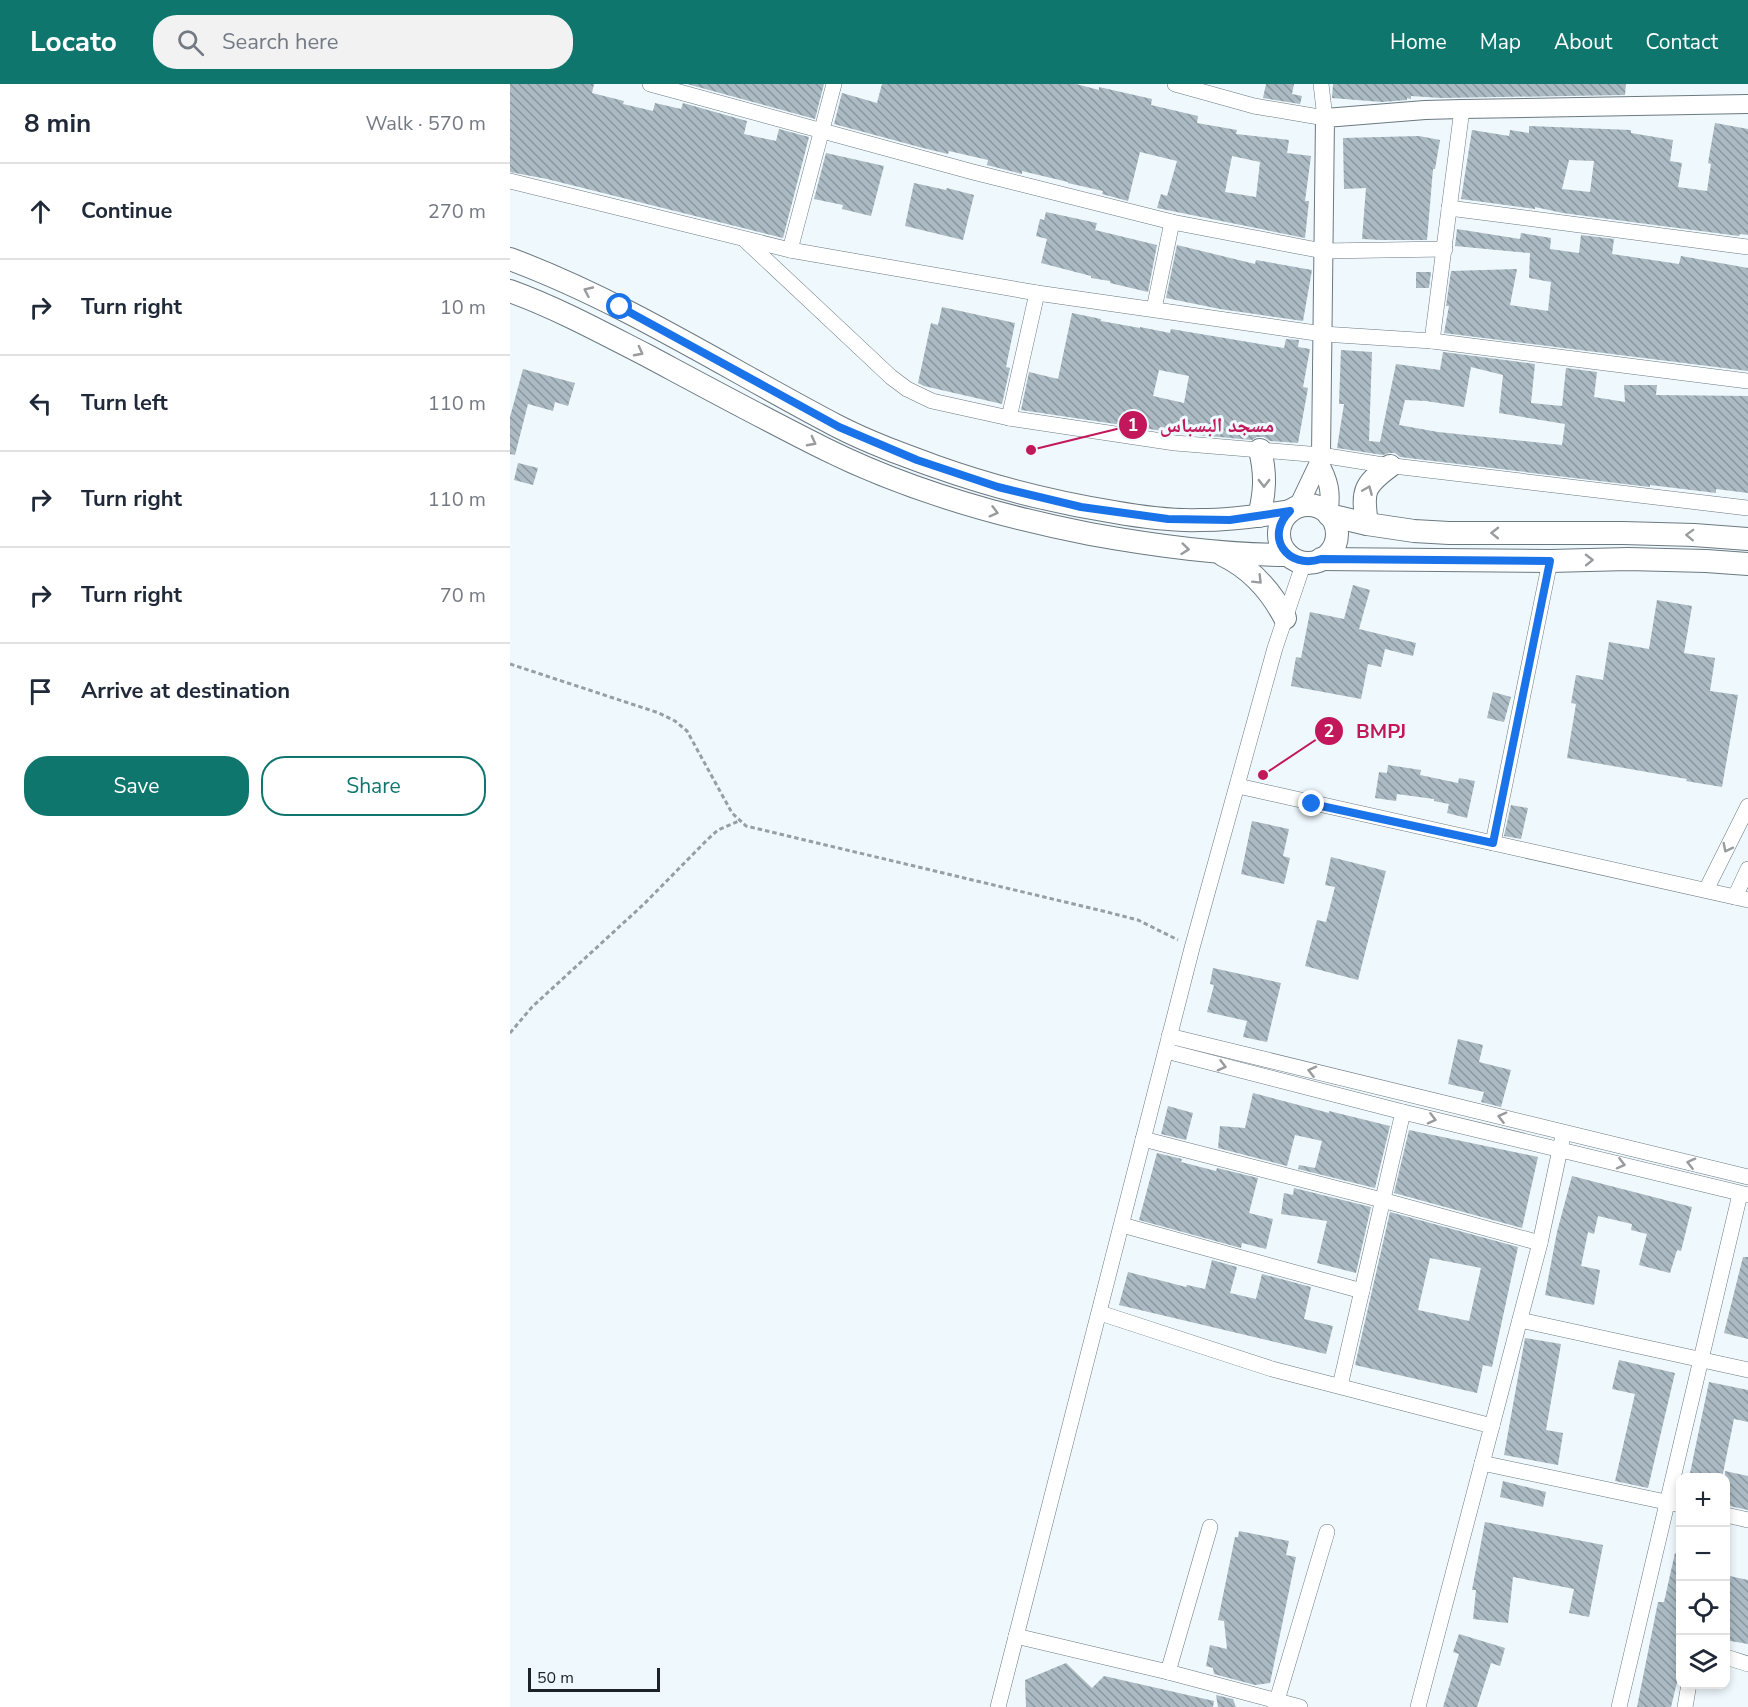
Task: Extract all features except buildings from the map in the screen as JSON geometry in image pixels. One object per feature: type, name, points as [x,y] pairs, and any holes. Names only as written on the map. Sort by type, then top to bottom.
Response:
[{"type":"main road","points":[[510,259],[552,275],[620,307],[839,427],[917,460],[1039,498],[1138,516],[1199,520],[1230,520],[1314,506],[1329,514],[1367,524],[1414,531],[1694,535],[1748,539]]},
{"type":"main road","points":[[510,291],[601,331],[824,449],[904,483],[986,510],[1029,521],[1137,543],[1220,553],[1304,559],[1550,561],[1628,559],[1748,564]]},
{"type":"main road","points":[[1260,450],[1265,483],[1260,516]]},
{"type":"main road","points":[[1367,524],[1364,501],[1366,489],[1377,475],[1390,466]]},
{"type":"main road","points":[[1294,509],[1284,517],[1280,524],[1280,541],[1304,559]]},
{"type":"main road","points":[[1304,559],[1333,547],[1336,530],[1329,514]]},
{"type":"main road","points":[[1220,553],[1234,560],[1258,580],[1273,598],[1285,618]]},
{"type":"street","points":[[650,84],[973,172],[1172,222],[1323,251],[1445,249]]},
{"type":"street","points":[[790,250],[834,84]]},
{"type":"street","points":[[1175,84],[1254,106],[1325,118],[1462,109],[1748,104]]},
{"type":"street","points":[[1321,84],[1325,118],[1320,459],[1330,488],[1329,514]]},
{"type":"street","points":[[1432,341],[1462,109]]},
{"type":"street","points":[[510,181],[790,250],[1037,293],[1323,334],[1432,341],[1748,381]]},
{"type":"street","points":[[1449,208],[1748,247]]},
{"type":"street","points":[[1154,309],[1172,222]]},
{"type":"street","points":[[743,239],[878,365],[907,389],[932,401],[1009,418],[1175,443],[1260,450],[1320,459],[1748,508]]},
{"type":"street","points":[[1009,418],[1037,293]]},
{"type":"street","points":[[1294,509],[1320,459]]},
{"type":"street","points":[[998,1707],[1192,948],[1275,648],[1304,559]]},
{"type":"street","points":[[1493,843],[1550,561]]},
{"type":"street","points":[[1238,786],[1741,898],[1748,869]]},
{"type":"street","points":[[1706,890],[1748,806]]},
{"type":"street","points":[[1168,1044],[1404,1112],[1744,1195],[1701,1358],[1674,1504],[1619,1707]]},
{"type":"street","points":[[1168,1044],[1564,1132],[1748,1177]]},
{"type":"street","points":[[1340,1386],[1404,1112]]},
{"type":"street","points":[[1418,1707],[1540,1243],[1564,1132]]},
{"type":"street","points":[[1143,1139],[1540,1243]]},
{"type":"street","points":[[1122,1225],[1362,1291]]},
{"type":"street","points":[[1100,1313],[1272,1369],[1492,1426]]},
{"type":"street","points":[[1520,1320],[1748,1370]]},
{"type":"street","points":[[1482,1463],[1674,1504]]},
{"type":"street","points":[[1730,1516],[1748,1520]]},
{"type":"street","points":[[1168,1672],[1210,1527]]},
{"type":"street","points":[[1276,1704],[1327,1532]]},
{"type":"street","points":[[1016,1636],[1168,1672],[1276,1704],[1300,1707]]},
{"type":"street","points":[[1730,1659],[1748,1664]]},
{"type":"street","points":[[1685,1707],[1688,1689]]},
{"type":"path","points":[[510,664],[659,713],[675,721],[687,731],[732,813],[746,825],[1138,920],[1192,948]]},
{"type":"path","points":[[510,1033],[532,1007],[644,904],[707,840],[718,830],[739,821]]},
{"type":"place","name":"مسجد البسباس","points":[[1031,450]]},
{"type":"place","name":"BMPJ","points":[[1263,775]]},
{"type":"route","points":[[620,307],[839,427],[917,460],[998,487],[1081,507],[1168,519],[1230,520],[1290,511],[1280,524],[1280,541],[1288,555],[1304,562],[1321,559],[1550,561],[1493,843],[1312,804]]}]
